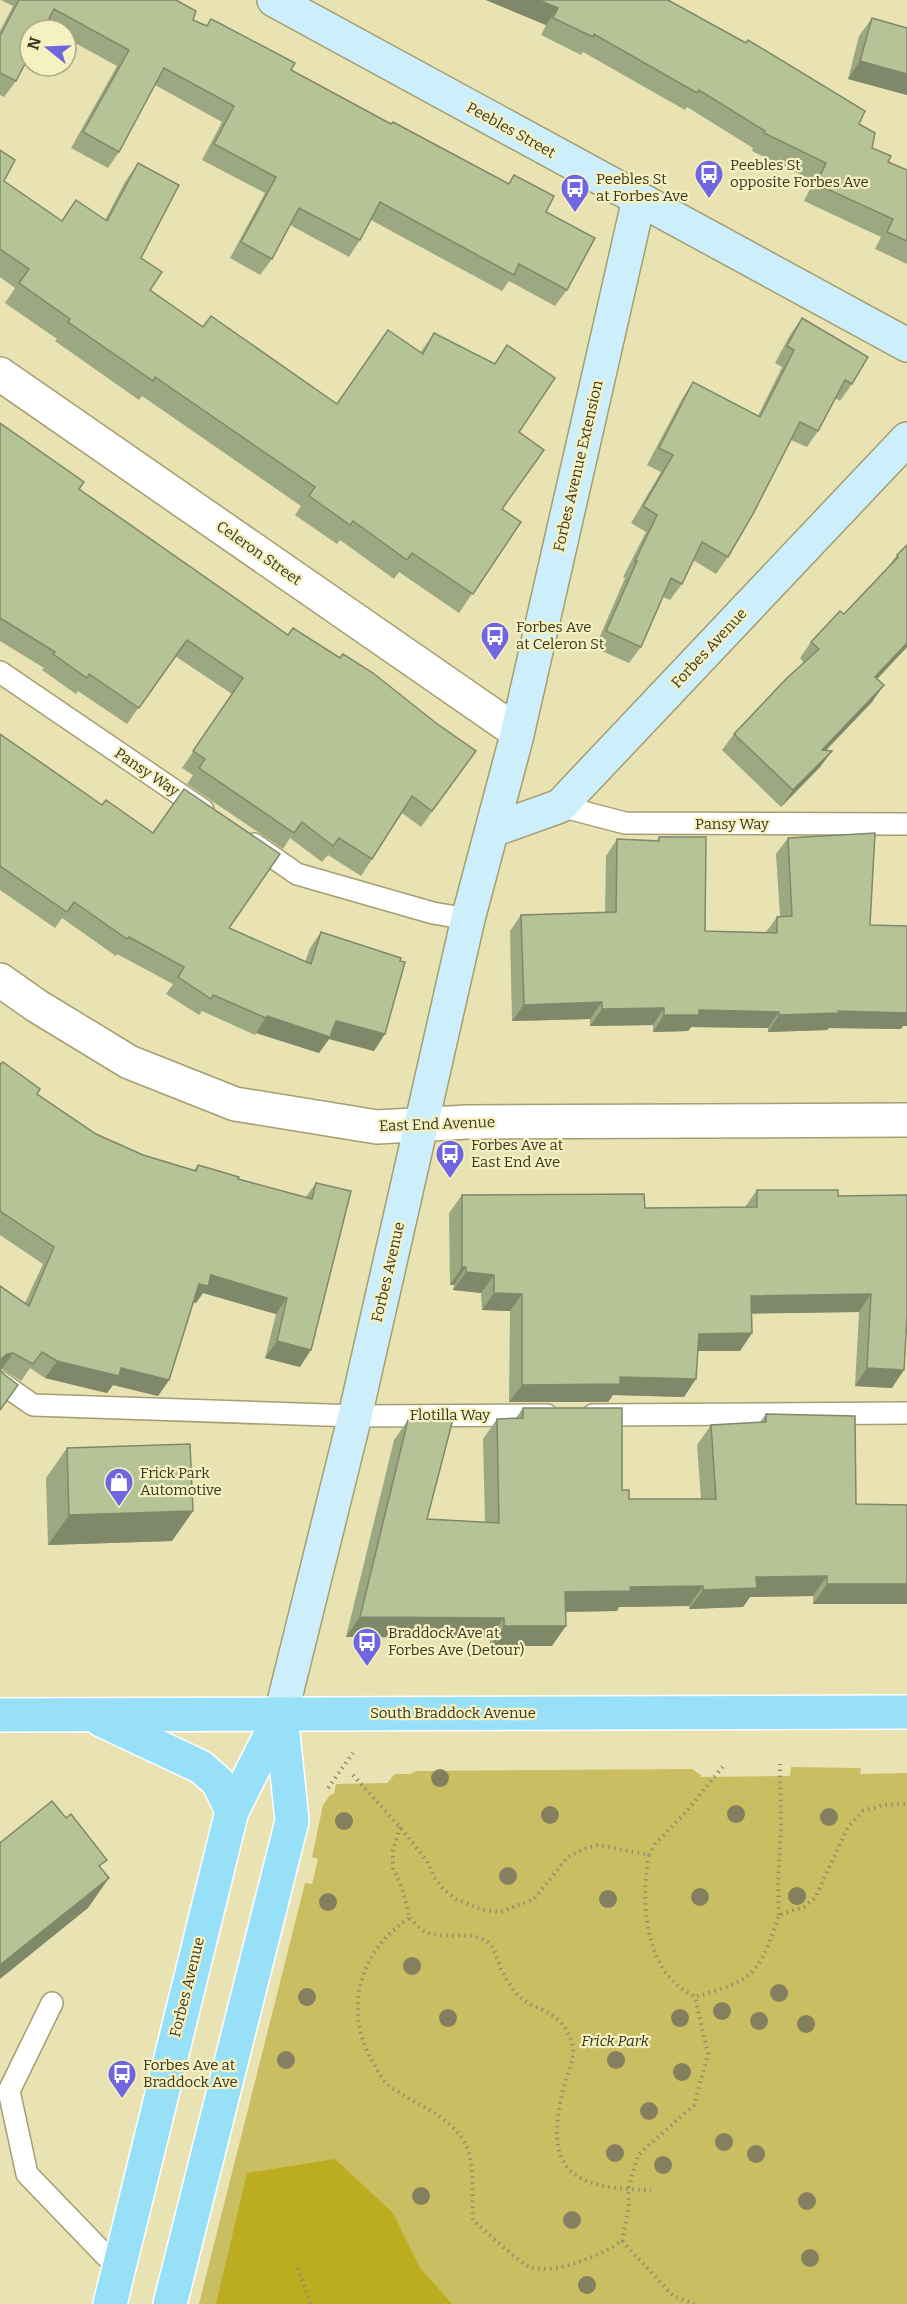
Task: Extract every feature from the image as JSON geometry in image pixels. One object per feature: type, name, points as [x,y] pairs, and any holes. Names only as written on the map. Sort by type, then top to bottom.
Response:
[{"type":"main road","name":"South Braddock Avenue","points":[[0,1715],[907,1712]]},
{"type":"main road","name":"Forbes Avenue","points":[[110,2304],[232,1811],[281,1714]]},
{"type":"main road","name":"Forbes Avenue","points":[[170,2304],[292,1821],[281,1714]]},
{"type":"main road","points":[[89,1715],[201,1767],[218,1782],[232,1811]]},
{"type":"street","name":"Peebles Street","points":[[274,0],[907,345]]},
{"type":"street","name":"Forbes Avenue Extension","points":[[517,732],[639,199]]},
{"type":"street","name":"Celeron Street","points":[[0,374],[517,732]]},
{"type":"street","name":"Forbes Avenue","points":[[493,830],[560,806],[907,439]]},
{"type":"street","name":"Forbes Avenue","points":[[281,1714],[355,1416],[468,919],[517,732]]},
{"type":"street","name":"East End Avenue","points":[[0,980],[37,1006],[129,1062],[235,1104],[377,1127],[467,1122],[907,1120]]},
{"type":"lane","name":"Pansy Way","points":[[0,672],[218,820]]},
{"type":"lane","name":"Pansy Way","points":[[560,806],[624,823],[907,824]]},
{"type":"lane","points":[[238,833],[297,874],[433,913],[468,919]]},
{"type":"lane","name":"Flotilla Way","points":[[0,1382],[33,1405],[355,1416],[907,1413]]},
{"type":"lane","points":[[52,2003],[9,2091],[27,2174],[107,2257],[120,2260]]},
{"type":"path","points":[[410,1918],[380,1942],[364,1970],[356,2014],[366,2051],[386,2084],[446,2119],[466,2144],[470,2162],[473,2220],[529,2267],[554,2268],[597,2256],[622,2241],[628,2206],[628,2190],[638,2155],[694,2105],[708,2054],[695,1997],[674,1983],[658,1959],[651,1943],[644,1881],[649,1855],[655,1844],[685,1813],[725,1764]]},
{"type":"path","points":[[695,1997],[729,1985],[752,1972],[769,1944],[779,1916],[777,1883],[782,1827],[780,1764]]},
{"type":"path","points":[[353,1775],[427,1861],[434,1877],[443,1889],[456,1899],[483,1910],[501,1912],[534,1899],[568,1857],[583,1849],[598,1845],[649,1855]]},
{"type":"path","points":[[779,1916],[804,1907],[815,1898],[848,1827],[862,1811],[883,1805],[907,1804]]},
{"type":"path","points":[[400,1827],[393,1850],[393,1868],[402,1888],[410,1918],[423,1931],[450,1936],[467,1935],[483,1939],[493,1946],[503,1972],[517,1994],[555,2015],[566,2030],[574,2050],[572,2067],[565,2084],[557,2134],[561,2159],[570,2172],[586,2182],[628,2190],[651,2190]]},
{"type":"path","points":[[622,2241],[673,2296],[695,2304]]},
{"type":"path","points":[[298,2268],[311,2304]]},
{"type":"green space","name":"Frick Park","points":[[791,1767],[861,1768],[860,1774],[907,1773],[907,2304],[199,2304],[305,1883],[312,1884],[318,1859],[312,1857],[323,1805],[330,1795],[334,1794],[336,1784],[387,1783],[395,1774],[410,1774],[416,1771],[692,1769],[701,1777],[790,1776]]},
{"type":"shaded area","points":[[335,2159],[393,2213],[420,2268],[452,2304],[216,2304],[247,2173]]},
{"type":"building","points":[[19,0],[176,0],[196,11],[193,20],[207,26],[211,19],[219,23],[295,63],[291,70],[391,124],[393,122],[509,184],[514,175],[554,196],[546,212],[595,238],[567,290],[519,264],[514,275],[380,202],[360,240],[299,208],[272,259],[241,242],[276,177],[214,144],[234,106],[164,68],[119,152],[83,132],[129,50],[78,22],[78,18],[70,18],[54,9],[49,18],[18,18],[18,77],[16,81],[0,73],[0,36]]},
{"type":"building","points":[[538,0],[668,0],[746,43],[748,40],[865,111],[859,124],[875,133],[872,148],[891,156],[888,162],[907,170],[907,241],[887,232],[893,219],[816,184],[826,163],[764,133],[765,131],[699,90],[697,93],[594,34],[593,37],[553,18],[558,8]]},
{"type":"building","points":[[872,18],[907,28],[907,74],[860,61]]},
{"type":"building","points":[[0,150],[15,160],[4,181],[62,221],[76,200],[107,221],[138,163],[179,185],[141,258],[162,272],[150,290],[203,327],[211,316],[337,404],[388,330],[423,354],[434,333],[495,364],[507,345],[555,378],[519,432],[544,450],[502,509],[521,522],[473,594],[412,553],[407,560],[353,521],[350,525],[309,496],[315,487],[155,377],[153,381],[68,322],[70,319],[19,283],[29,269],[0,249]]},
{"type":"building","points":[[802,318],[868,357],[852,384],[845,380],[818,431],[800,422],[753,514],[728,557],[702,542],[682,584],[671,578],[641,647],[606,631],[657,515],[643,506],[673,455],[659,448],[693,382],[760,417],[794,350],[787,346]]},
{"type":"building","points":[[0,423],[84,482],[79,489],[288,635],[293,628],[340,658],[343,654],[373,673],[436,723],[476,751],[432,811],[412,796],[372,859],[339,838],[333,846],[302,822],[294,833],[199,768],[205,759],[193,751],[243,678],[187,640],[139,708],[89,674],[87,678],[53,654],[55,652],[0,618]]},
{"type":"building","points":[[907,545],[907,643],[875,677],[884,685],[822,750],[832,751],[793,790],[734,734],[787,678],[819,649],[811,642],[840,611],[844,614]]},
{"type":"building","points":[[0,734],[102,805],[106,800],[153,833],[184,789],[280,854],[229,928],[311,964],[321,932],[401,958],[400,961],[405,962],[385,1034],[336,1021],[330,1037],[267,1016],[266,1018],[213,995],[211,999],[178,977],[184,967],[129,937],[127,939],[74,902],[67,912],[0,866]]},
{"type":"building","points":[[875,833],[870,925],[907,926],[907,1013],[838,1011],[839,1013],[779,1015],[779,1012],[699,1010],[699,1015],[664,1015],[664,1008],[602,1009],[602,1002],[524,1005],[521,915],[616,912],[617,839],[659,841],[659,837],[706,837],[705,931],[777,933],[777,917],[792,916],[788,838]]},
{"type":"building","points":[[3,1062],[40,1089],[37,1094],[96,1134],[143,1155],[196,1171],[198,1165],[239,1177],[238,1179],[312,1199],[316,1183],[351,1191],[311,1350],[277,1341],[287,1298],[211,1275],[208,1286],[199,1284],[169,1380],[121,1368],[119,1376],[57,1361],[42,1352],[33,1364],[13,1353],[7,1354],[0,1362],[0,1286],[29,1306],[54,1247],[0,1211],[0,1063]]},
{"type":"building","points":[[757,1190],[838,1190],[838,1196],[907,1195],[907,1317],[904,1370],[867,1368],[871,1294],[751,1296],[752,1333],[699,1334],[696,1379],[620,1377],[620,1384],[522,1385],[522,1294],[494,1293],[494,1275],[466,1272],[466,1267],[462,1267],[462,1195],[644,1194],[645,1208],[757,1207]]},
{"type":"building","points":[[0,1371],[18,1385],[0,1410]]},
{"type":"building","points":[[523,1408],[622,1408],[622,1490],[629,1490],[629,1499],[716,1499],[711,1425],[766,1422],[766,1414],[855,1416],[856,1504],[907,1505],[907,1584],[827,1584],[827,1576],[756,1577],[757,1588],[703,1590],[703,1586],[630,1587],[631,1591],[565,1592],[566,1626],[504,1626],[504,1618],[360,1617],[408,1420],[453,1419],[427,1519],[499,1523],[497,1419],[523,1418]]},
{"type":"building","points":[[190,1444],[193,1511],[69,1515],[67,1448]]},
{"type":"building","points":[[52,1801],[66,1818],[71,1814],[107,1860],[99,1866],[109,1878],[0,1965],[0,1843]]},
{"type":"place","name":"Peebles St opposite Forbes Ave","points":[[709,200]]},
{"type":"place","name":"Peebles St at Forbes Ave","points":[[575,214]]},
{"type":"place","name":"Forbes Ave at Celeron St","points":[[495,662]]},
{"type":"place","name":"Forbes Ave at East End Ave","points":[[450,1180]]},
{"type":"place","name":"Frick Park Automotive","points":[[119,1508]]},
{"type":"place","name":"Braddock Ave at Forbes Ave (Detour)","points":[[367,1668]]},
{"type":"place","name":"Forbes Ave at Braddock Ave","points":[[122,2100]]}]
